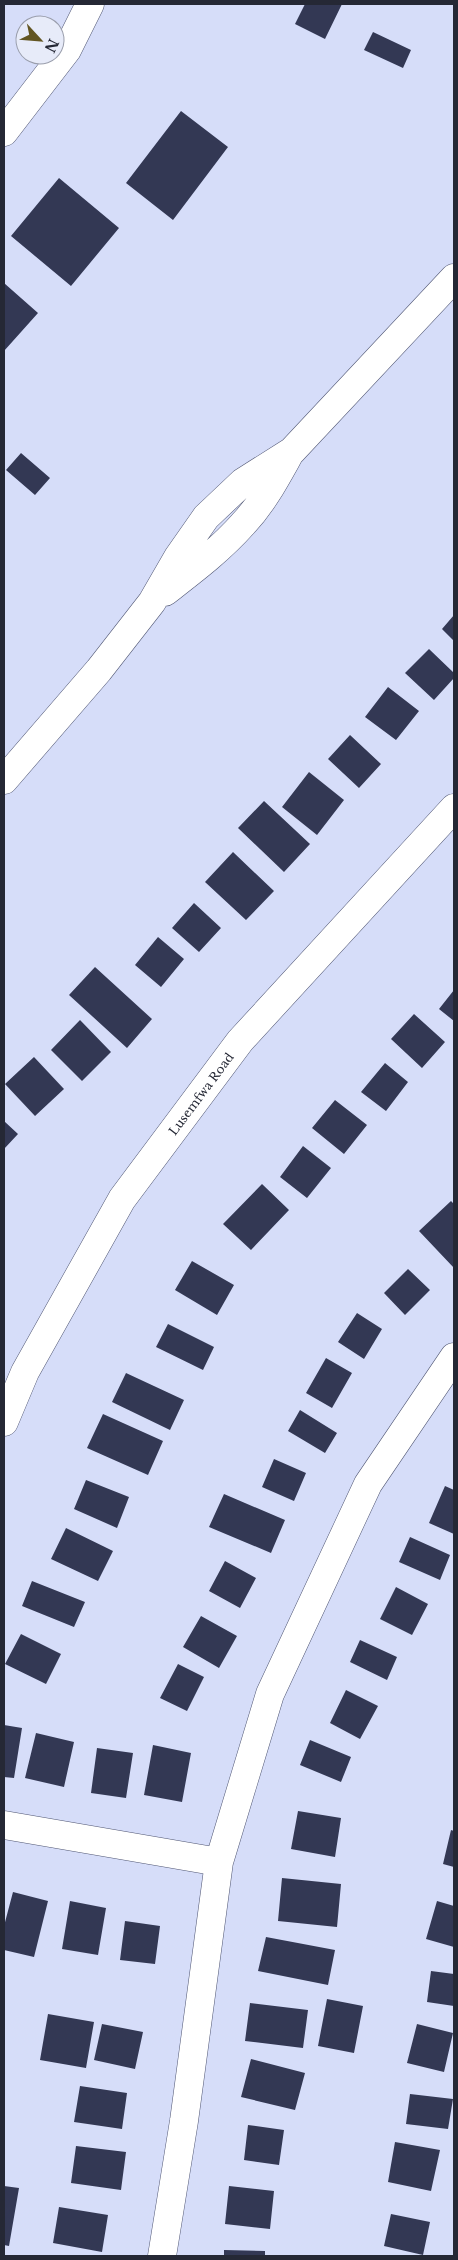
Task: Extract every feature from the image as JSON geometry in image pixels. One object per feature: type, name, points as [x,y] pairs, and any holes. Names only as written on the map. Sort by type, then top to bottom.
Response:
[{"type":"street","points":[[4,132],[67,50],[90,4]]},
{"type":"street","points":[[4,780],[98,670],[152,602],[178,557],[206,517],[243,482],[292,451],[454,278]]},
{"type":"street","name":"Lusemfwa Road","points":[[4,1422],[25,1372],[122,1199],[240,1041],[454,808]]},
{"type":"street","points":[[162,2256],[184,2121],[219,1862],[270,1694],[368,1484],[454,1357]]},
{"type":"street","points":[[4,1824],[219,1862]]},
{"type":"building","points":[[305,4],[342,4],[325,39],[295,24]]},
{"type":"building","points":[[373,32],[411,50],[403,68],[364,50]]},
{"type":"building","points":[[181,111],[228,147],[173,220],[126,183]]},
{"type":"building","points":[[59,178],[119,228],[71,286],[11,236]]},
{"type":"building","points":[[4,283],[38,313],[4,351]]},
{"type":"building","points":[[21,453],[50,478],[35,495],[6,470]]},
{"type":"building","points":[[454,615],[454,641],[442,629]]},
{"type":"building","points":[[429,649],[454,673],[454,678],[434,700],[405,673]]},
{"type":"building","points":[[388,687],[419,711],[396,740],[365,717]]},
{"type":"building","points":[[350,735],[381,764],[359,788],[328,759]]},
{"type":"building","points":[[309,772],[344,800],[317,835],[282,807]]},
{"type":"building","points":[[264,801],[310,844],[284,872],[238,828]]},
{"type":"building","points":[[233,852],[274,891],[246,920],[205,882]]},
{"type":"building","points":[[194,903],[221,928],[199,952],[172,928]]},
{"type":"building","points":[[158,937],[184,959],[161,987],[135,965]]},
{"type":"building","points":[[95,967],[152,1019],[127,1048],[69,995]]},
{"type":"building","points":[[454,990],[454,1021],[439,1009]]},
{"type":"building","points":[[414,1014],[445,1042],[422,1068],[391,1039]]},
{"type":"building","points":[[80,1020],[111,1052],[82,1081],[51,1050]]},
{"type":"building","points":[[34,1057],[64,1089],[35,1116],[5,1084]]},
{"type":"building","points":[[385,1063],[408,1082],[386,1111],[361,1092]]},
{"type":"building","points":[[335,1100],[367,1125],[344,1154],[312,1128]]},
{"type":"building","points":[[4,1121],[18,1134],[4,1149]]},
{"type":"building","points":[[303,1146],[331,1168],[307,1198],[280,1177]]},
{"type":"building","points":[[262,1184],[289,1210],[251,1250],[223,1224]]},
{"type":"building","points":[[451,1201],[454,1204],[454,1268],[419,1231]]},
{"type":"building","points":[[192,1261],[234,1285],[217,1315],[175,1290]]},
{"type":"building","points":[[408,1269],[430,1290],[405,1315],[384,1293]]},
{"type":"building","points":[[357,1313],[382,1329],[364,1359],[338,1342]]},
{"type":"building","points":[[168,1324],[214,1347],[203,1370],[156,1347]]},
{"type":"building","points":[[326,1358],[352,1373],[332,1408],[306,1393]]},
{"type":"building","points":[[126,1373],[184,1400],[170,1430],[112,1402]]},
{"type":"building","points":[[300,1410],[337,1433],[325,1453],[288,1431]]},
{"type":"building","points":[[103,1414],[163,1441],[148,1475],[87,1448]]},
{"type":"building","points":[[274,1459],[306,1473],[294,1501],[262,1487]]},
{"type":"building","points":[[86,1480],[129,1497],[117,1528],[74,1509]]},
{"type":"building","points":[[445,1486],[454,1490],[454,1534],[429,1523]]},
{"type":"building","points":[[224,1494],[285,1520],[271,1553],[209,1527]]},
{"type":"building","points":[[66,1528],[113,1551],[98,1581],[51,1559]]},
{"type":"building","points":[[410,1537],[450,1555],[440,1580],[399,1562]]},
{"type":"building","points":[[225,1561],[256,1578],[240,1608],[209,1591]]},
{"type":"building","points":[[32,1581],[85,1602],[74,1627],[22,1606]]},
{"type":"building","points":[[396,1587],[428,1604],[412,1635],[380,1619]]},
{"type":"building","points":[[201,1616],[237,1636],[219,1668],[183,1647]]},
{"type":"building","points":[[21,1634],[61,1654],[46,1684],[5,1664]]},
{"type":"building","points":[[360,1640],[397,1657],[387,1680],[350,1662]]},
{"type":"building","points":[[178,1664],[204,1677],[187,1711],[160,1698]]},
{"type":"building","points":[[346,1690],[378,1706],[360,1739],[330,1723]]},
{"type":"building","points":[[4,1725],[22,1728],[14,1778],[4,1777]]},
{"type":"building","points":[[36,1733],[74,1742],[64,1787],[25,1778]]},
{"type":"building","points":[[310,1740],[351,1757],[341,1782],[300,1765]]},
{"type":"building","points":[[153,1745],[191,1753],[182,1802],[144,1795]]},
{"type":"building","points":[[97,1748],[133,1753],[126,1798],[91,1793]]},
{"type":"building","points":[[298,1811],[341,1818],[335,1857],[291,1849]]},
{"type":"building","points":[[451,1830],[454,1831],[454,1867],[443,1864]]},
{"type":"building","points":[[282,1878],[341,1884],[337,1927],[278,1921]]},
{"type":"building","points":[[13,1892],[48,1901],[34,1957],[4,1950],[4,1926]]},
{"type":"building","points":[[70,1901],[106,1908],[98,1955],[62,1949]]},
{"type":"building","points":[[437,1901],[454,1906],[454,1947],[426,1939]]},
{"type":"building","points":[[125,1921],[160,1926],[155,1964],[120,1960]]},
{"type":"building","points":[[266,1937],[335,1950],[328,1985],[258,1971]]},
{"type":"building","points":[[431,1971],[454,1974],[454,2006],[427,2002]]},
{"type":"building","points":[[327,1999],[363,2006],[354,2053],[318,2046]]},
{"type":"building","points":[[250,2003],[308,2010],[303,2048],[245,2041]]},
{"type":"building","points":[[48,2014],[94,2022],[86,2068],[40,2060]]},
{"type":"building","points":[[102,2024],[143,2032],[135,2069],[94,2060]]},
{"type":"building","points":[[417,2024],[453,2033],[444,2072],[407,2063]]},
{"type":"building","points":[[251,2059],[305,2073],[295,2110],[241,2097]]},
{"type":"building","points":[[80,2086],[127,2093],[122,2129],[74,2122]]},
{"type":"building","points":[[410,2094],[453,2099],[448,2129],[406,2124]]},
{"type":"building","points":[[248,2125],[284,2130],[279,2165],[244,2160]]},
{"type":"building","points":[[395,2142],[440,2150],[431,2191],[388,2182]]},
{"type":"building","points":[[76,2146],[126,2152],[121,2190],[71,2183]]},
{"type":"building","points":[[4,2186],[19,2188],[9,2246],[4,2245]]},
{"type":"building","points":[[229,2186],[274,2191],[270,2229],[225,2224]]},
{"type":"building","points":[[59,2207],[108,2215],[102,2252],[53,2243]]},
{"type":"building","points":[[391,2214],[430,2222],[423,2255],[384,2246]]},
{"type":"building","points":[[224,2250],[265,2251],[265,2256],[224,2256]]}]
